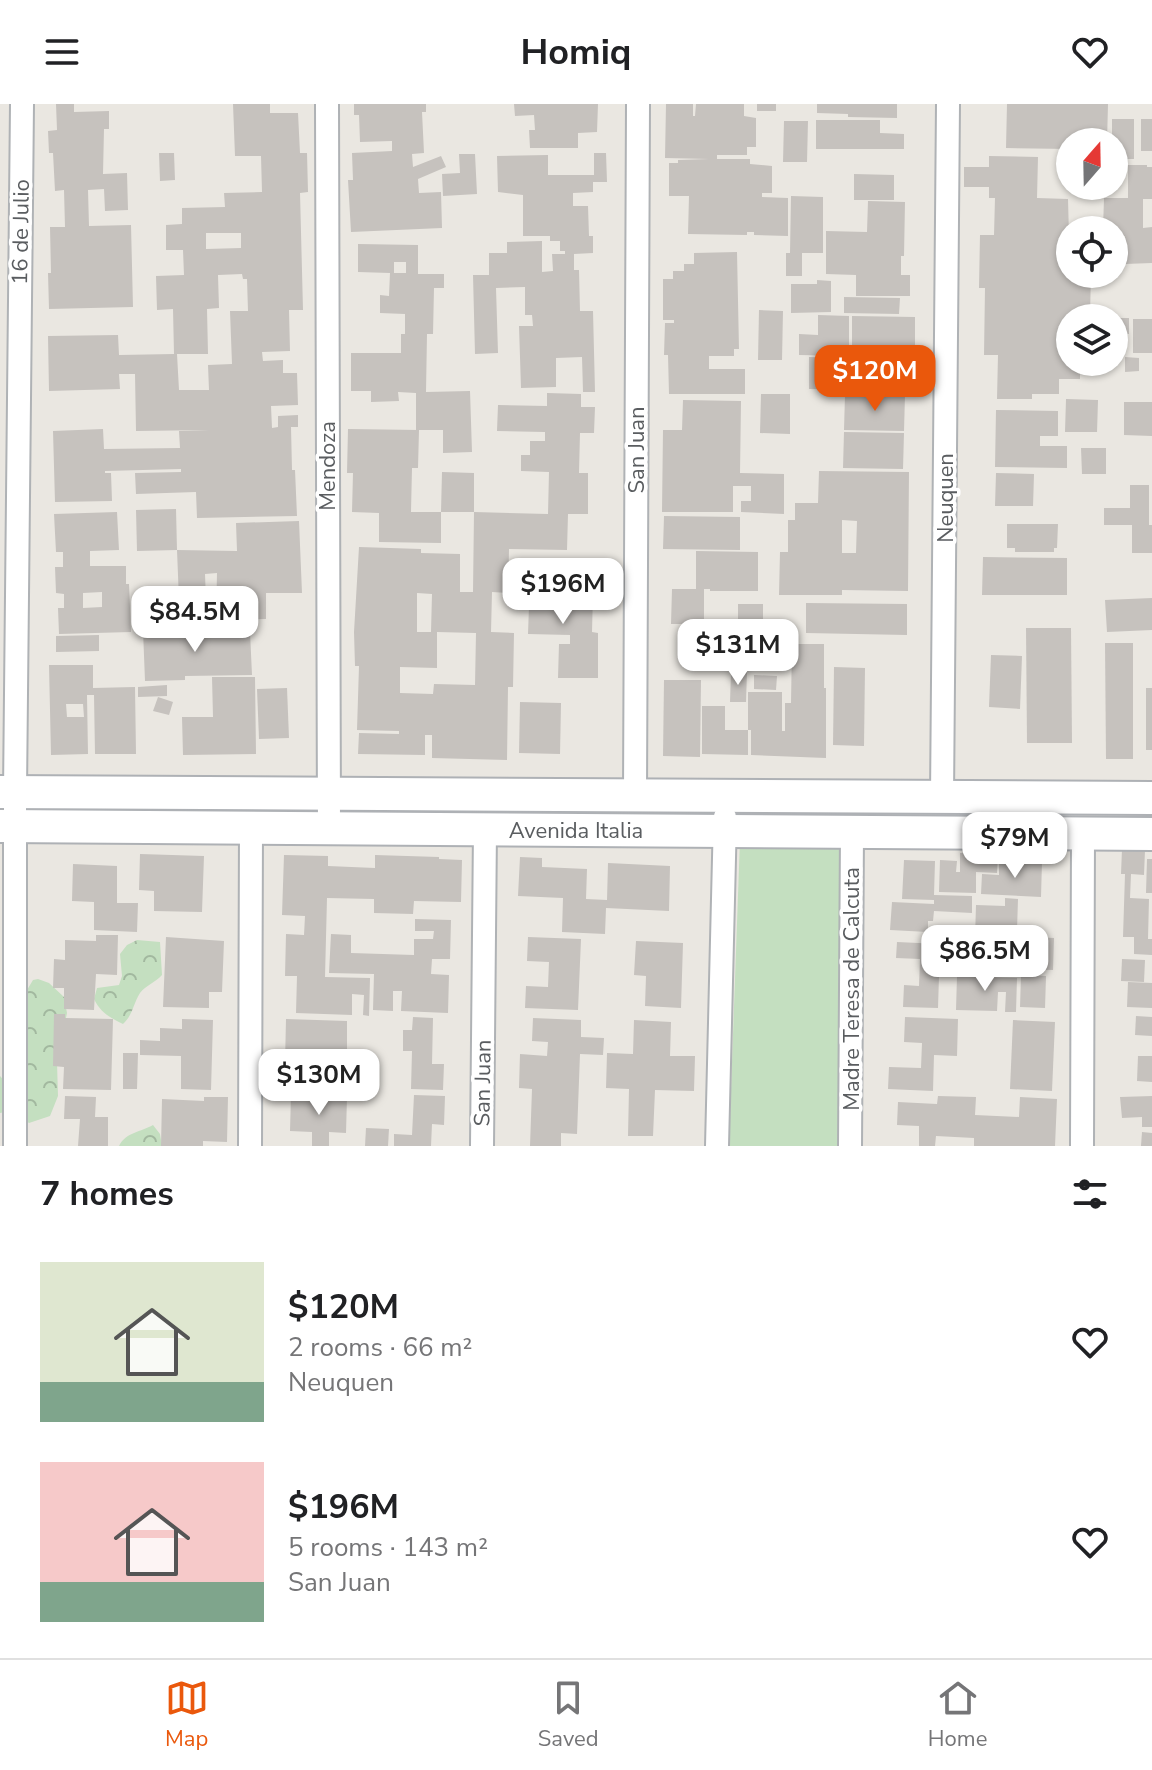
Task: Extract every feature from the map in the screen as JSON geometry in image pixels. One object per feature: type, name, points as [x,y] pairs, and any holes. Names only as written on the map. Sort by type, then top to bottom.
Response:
[{"type":"main road","name":"Avenida Italia","points":[[8,792],[1152,798]]},
{"type":"main road","name":"Avenida Italia","points":[[8,826],[1152,834]]},
{"type":"street","name":"16 de Julio","points":[[15,1146],[8,826],[10,307],[22,104]]},
{"type":"street","name":"Mendoza","points":[[327,104],[329,828]]},
{"type":"street","name":"San Juan","points":[[635,795],[638,104]]},
{"type":"street","name":"Neuquen","points":[[942,797],[948,104]]},
{"type":"street","points":[[717,1146],[724,796]]},
{"type":"street","points":[[250,1146],[251,827]]},
{"type":"street","name":"San Juan","points":[[482,1146],[485,829]]},
{"type":"street","name":"Madre Teresa de Calcuta","points":[[850,1146],[852,832]]},
{"type":"street","points":[[1082,1146],[1083,834]]},
{"type":"green space","points":[[740,840],[840,844],[841,1146],[729,1146]]},
{"type":"green space","points":[[137,940],[160,942],[162,975],[140,993],[123,1024],[106,1014],[94,999],[97,988],[119,985],[122,976],[120,954],[127,945]]},
{"type":"green space","points":[[33,980],[49,983],[64,997],[67,1013],[57,1062],[58,1096],[50,1116],[29,1123],[11,1113],[0,1113],[0,1076],[10,1087],[24,995]]},
{"type":"green space","points":[[153,1125],[160,1134],[162,1146],[119,1146],[130,1135]]},
{"type":"building","points":[[56,104],[74,104],[74,112],[109,111],[109,129],[104,129],[103,174],[127,173],[128,210],[105,211],[104,189],[88,190],[89,226],[131,225],[133,307],[49,309],[50,227],[65,227],[64,190],[55,191],[53,153],[49,153],[48,131],[57,130]]},
{"type":"building","points":[[233,104],[270,104],[270,113],[298,113],[300,153],[307,153],[308,192],[300,193],[303,310],[289,310],[290,351],[262,352],[263,361],[283,360],[283,373],[297,373],[298,405],[271,406],[272,428],[278,427],[278,416],[298,415],[298,427],[291,427],[297,516],[197,518],[196,492],[136,494],[135,473],[181,472],[181,469],[105,471],[111,473],[112,501],[55,502],[53,431],[103,429],[104,449],[180,448],[179,431],[209,430],[136,431],[135,374],[119,374],[120,389],[49,391],[48,336],[118,335],[119,355],[174,354],[173,309],[157,310],[156,276],[184,275],[183,250],[166,250],[166,225],[182,224],[182,208],[225,207],[224,193],[262,192],[261,156],[235,156]],"holes":[[[206,233],[241,233],[241,248],[206,249]],[[242,274],[243,279],[247,279],[248,311],[230,311],[232,364],[208,365],[209,390],[179,390],[177,354],[208,354],[207,309],[219,308],[218,275]]]},
{"type":"building","points":[[354,104],[426,104],[426,112],[422,112],[424,153],[412,154],[413,167],[441,156],[446,167],[418,179],[419,193],[441,192],[442,228],[351,232],[348,180],[353,180],[352,153],[392,151],[392,141],[360,142],[359,115],[354,115]]},
{"type":"building","points":[[514,104],[598,104],[597,132],[578,133],[578,148],[530,148],[529,130],[535,130],[534,115],[515,116]]},
{"type":"building","points":[[666,104],[693,104],[695,116],[696,104],[744,104],[744,116],[756,118],[756,147],[747,147],[747,155],[717,155],[717,159],[750,159],[750,164],[772,166],[772,193],[762,193],[762,197],[788,198],[788,236],[754,235],[754,232],[747,232],[747,235],[688,234],[689,196],[669,196],[669,163],[709,159],[665,158]]},
{"type":"building","points":[[757,104],[776,104],[776,111],[757,111]]},
{"type":"building","points":[[817,104],[897,104],[897,118],[817,113]]},
{"type":"building","points":[[1007,104],[1108,104],[1107,128],[1056,128],[1056,149],[1006,148]]},
{"type":"building","points":[[1112,119],[1134,119],[1134,159],[1128,159],[1128,128],[1112,128]]},
{"type":"building","points":[[1141,119],[1152,119],[1152,151],[1141,151]]},
{"type":"building","points":[[816,120],[880,120],[880,133],[904,134],[904,149],[816,149]]},
{"type":"building","points":[[784,121],[808,121],[807,162],[783,162]]},
{"type":"building","points":[[159,153],[174,153],[175,180],[160,181]]},
{"type":"building","points":[[594,153],[606,153],[607,182],[593,182],[593,192],[573,193],[573,206],[588,206],[589,236],[593,236],[593,253],[574,254],[574,270],[579,270],[580,311],[593,311],[595,392],[583,392],[582,357],[556,358],[556,387],[521,388],[519,326],[533,326],[532,315],[525,315],[525,287],[496,288],[498,353],[475,354],[473,275],[489,275],[489,253],[507,253],[507,242],[542,241],[542,272],[553,271],[552,254],[565,254],[565,251],[560,251],[560,241],[550,241],[550,236],[523,236],[523,195],[498,192],[497,156],[548,155],[548,175],[594,175]]},
{"type":"building","points":[[459,154],[475,154],[477,194],[443,196],[442,174],[460,173]]},
{"type":"building","points":[[989,156],[1038,157],[1037,198],[1068,200],[1068,216],[1056,216],[1056,288],[1091,288],[1090,304],[1056,304],[1056,376],[1080,376],[1080,379],[1059,379],[1059,394],[1032,394],[1032,399],[997,399],[998,355],[984,355],[985,288],[979,288],[980,235],[994,235],[995,198],[989,198],[989,187],[964,187],[964,167],[989,167]]},
{"type":"building","points":[[1128,165],[1152,167],[1152,199],[1143,199],[1143,228],[1152,227],[1152,263],[1128,264],[1128,216],[1103,216],[1104,200],[1128,198]]},
{"type":"building","points":[[854,174],[894,175],[894,200],[854,200]]},
{"type":"building","points":[[791,196],[823,197],[823,253],[802,253],[802,276],[786,276],[786,253],[790,253]]},
{"type":"building","points":[[868,201],[905,202],[901,275],[910,275],[910,296],[856,296],[856,275],[826,274],[826,231],[867,232]]},
{"type":"building","points":[[358,244],[418,245],[418,274],[444,274],[444,288],[434,288],[433,334],[427,334],[426,392],[470,391],[472,452],[443,453],[443,430],[416,430],[416,393],[398,392],[399,401],[371,402],[371,391],[351,391],[351,353],[401,353],[401,334],[405,334],[405,314],[380,313],[380,295],[389,296],[390,273],[358,272]],"holes":[[[394,262],[406,262],[406,273],[394,273]]]},
{"type":"building","points":[[737,252],[739,349],[734,349],[734,356],[709,356],[709,369],[745,369],[745,394],[669,394],[668,355],[664,355],[665,323],[674,323],[674,320],[663,320],[663,279],[673,279],[673,271],[684,271],[684,264],[694,264],[694,253]]},
{"type":"building","points":[[817,280],[831,281],[831,312],[791,313],[791,284],[817,284]]},
{"type":"building","points":[[844,297],[900,298],[899,314],[844,313]]},
{"type":"building","points":[[759,310],[783,311],[782,360],[758,360]]},
{"type":"building","points":[[818,315],[849,316],[849,356],[799,355],[799,334],[818,335]]},
{"type":"building","points":[[852,316],[915,317],[915,353],[873,352],[873,356],[852,356]]},
{"type":"building","points":[[1133,319],[1152,319],[1152,353],[1133,353]]},
{"type":"building","points":[[809,357],[900,361],[900,386],[871,385],[872,390],[809,389]]},
{"type":"building","points":[[1128,357],[1139,358],[1139,371],[1128,372]]},
{"type":"building","points":[[547,393],[581,394],[581,407],[595,407],[594,433],[580,433],[579,473],[588,473],[588,514],[568,514],[567,550],[509,549],[508,593],[492,592],[491,632],[514,633],[513,687],[508,687],[507,760],[432,758],[432,735],[425,735],[425,755],[358,754],[359,733],[399,734],[399,731],[357,730],[359,666],[355,666],[354,632],[359,547],[460,554],[460,592],[473,592],[474,512],[548,514],[549,472],[521,471],[521,455],[530,455],[530,441],[545,441],[545,432],[497,431],[498,405],[547,406]],"holes":[[[417,593],[432,594],[431,632],[417,632]],[[437,632],[476,633],[475,685],[434,684],[433,694],[400,693],[400,667],[437,668]]]},
{"type":"building","points":[[761,394],[790,394],[790,434],[760,433]]},
{"type":"building","points":[[845,395],[905,395],[904,431],[844,430]]},
{"type":"building","points":[[1066,399],[1098,400],[1097,432],[1065,432]]},
{"type":"building","points":[[683,400],[741,401],[740,473],[784,474],[784,514],[741,512],[741,501],[751,501],[751,486],[733,486],[733,512],[662,512],[663,430],[682,430]]},
{"type":"building","points":[[1124,402],[1152,402],[1152,436],[1124,435]]},
{"type":"building","points":[[996,410],[1058,411],[1058,436],[1040,436],[1040,446],[1067,446],[1067,468],[995,467]]},
{"type":"building","points":[[348,429],[419,430],[418,468],[412,468],[411,512],[441,512],[441,543],[379,542],[379,513],[352,512],[353,473],[347,473]]},
{"type":"building","points":[[844,432],[904,433],[903,469],[843,468]]},
{"type":"building","points":[[1081,448],[1106,448],[1106,474],[1082,474]]},
{"type":"building","points":[[819,471],[909,472],[908,591],[842,590],[842,595],[779,595],[780,552],[788,552],[788,520],[795,520],[795,503],[818,503]],"holes":[[[842,520],[857,521],[856,553],[842,553]]]},
{"type":"building","points":[[442,472],[474,473],[474,512],[441,512]]},
{"type":"building","points":[[996,473],[1034,474],[1033,506],[995,506]]},
{"type":"building","points":[[1130,485],[1149,485],[1152,553],[1132,553],[1132,525],[1104,525],[1104,508],[1130,508]]},
{"type":"building","points":[[176,509],[177,550],[137,551],[136,510]]},
{"type":"building","points":[[117,512],[119,550],[90,551],[90,566],[126,566],[131,632],[59,634],[58,608],[64,608],[64,594],[56,593],[55,567],[63,567],[63,552],[56,552],[54,514]],"holes":[[[102,592],[102,607],[83,608],[83,593]]]},
{"type":"building","points":[[664,516],[740,517],[740,550],[663,549]]},
{"type":"building","points":[[299,521],[302,593],[266,593],[266,619],[216,620],[217,573],[205,574],[206,600],[179,600],[177,550],[237,551],[236,523]]},
{"type":"building","points":[[1007,524],[1058,524],[1057,548],[1054,552],[1015,552],[1015,548],[1007,548]]},
{"type":"building","points":[[696,551],[758,552],[758,591],[704,589],[704,624],[671,624],[672,589],[696,589]]},
{"type":"building","points":[[983,557],[1067,558],[1067,595],[982,595]]},
{"type":"building","points":[[516,577],[540,578],[539,590],[561,591],[561,598],[578,598],[578,593],[593,593],[592,632],[598,633],[598,678],[558,678],[559,644],[570,644],[570,635],[528,634],[529,606],[516,606]]},
{"type":"building","points":[[1152,598],[1152,630],[1107,632],[1105,600]]},
{"type":"building","points":[[806,603],[907,604],[907,635],[806,633]]},
{"type":"building","points":[[738,604],[763,604],[763,622],[738,622]]},
{"type":"building","points":[[1026,628],[1071,628],[1072,743],[1027,743]]},
{"type":"building","points":[[183,629],[184,633],[250,632],[252,675],[185,676],[185,680],[145,681],[143,630]]},
{"type":"building","points":[[701,633],[748,635],[748,658],[701,658]]},
{"type":"building","points":[[99,635],[99,651],[56,652],[56,636]]},
{"type":"building","points":[[1105,643],[1133,643],[1133,759],[1106,759]]},
{"type":"building","points":[[792,644],[824,644],[826,758],[751,755],[748,692],[782,692],[782,731],[785,731],[785,703],[791,703]]},
{"type":"building","points":[[991,655],[1022,656],[1020,709],[989,707]]},
{"type":"building","points":[[49,665],[93,665],[93,688],[135,687],[136,754],[95,754],[94,695],[87,695],[88,754],[51,755]],"holes":[[[66,704],[83,704],[84,717],[67,717]]]},
{"type":"building","points":[[834,667],[865,668],[864,746],[833,745]]},
{"type":"building","points":[[731,672],[747,672],[746,702],[730,702]]},
{"type":"building","points":[[754,675],[777,676],[776,690],[754,689]]},
{"type":"building","points":[[212,677],[255,677],[256,754],[183,755],[182,717],[213,717]]},
{"type":"building","points":[[664,680],[701,680],[700,757],[663,756]]},
{"type":"building","points":[[167,685],[167,696],[138,697],[138,687]]},
{"type":"building","points":[[287,688],[289,738],[259,739],[257,689]]},
{"type":"building","points":[[1146,688],[1152,688],[1152,750],[1146,750]]},
{"type":"building","points":[[158,697],[173,702],[169,715],[153,711]]},
{"type":"building","points":[[520,702],[561,703],[560,754],[519,753]]},
{"type":"building","points":[[702,706],[725,706],[725,730],[748,730],[748,755],[702,754]]},
{"type":"building","points":[[1122,849],[1145,850],[1144,875],[1131,874],[1130,898],[1149,899],[1148,939],[1152,939],[1152,955],[1134,954],[1134,937],[1123,937],[1125,874],[1121,874]]},
{"type":"building","points":[[960,853],[998,853],[997,873],[976,872],[976,893],[939,892],[940,860],[957,861],[956,872],[960,872]]},
{"type":"building","points":[[140,854],[204,856],[202,912],[154,911],[154,891],[139,890]]},
{"type":"building","points":[[284,855],[328,856],[328,866],[375,868],[375,855],[462,860],[461,902],[414,901],[413,914],[374,913],[374,899],[327,898],[325,977],[370,978],[369,1016],[363,1015],[364,995],[352,994],[352,1015],[296,1013],[297,976],[285,976],[286,934],[304,935],[305,916],[282,915]]},
{"type":"building","points":[[520,857],[542,858],[542,867],[587,869],[586,899],[607,900],[608,863],[670,866],[669,911],[606,908],[605,934],[562,932],[563,898],[518,896]]},
{"type":"building","points":[[1147,859],[1152,859],[1152,893],[1146,893]]},
{"type":"building","points":[[904,860],[935,861],[934,895],[972,896],[972,913],[934,911],[933,921],[928,921],[928,932],[890,930],[892,902],[934,904],[934,900],[902,899]]},
{"type":"building","points":[[999,861],[1042,862],[1041,897],[981,894],[982,874],[999,875]]},
{"type":"building","points":[[73,864],[117,866],[117,903],[138,903],[137,932],[94,930],[94,902],[72,901]]},
{"type":"building","points":[[1005,898],[1018,899],[1017,930],[1004,929],[1004,939],[975,938],[976,905],[1005,906]]},
{"type":"building","points":[[415,919],[451,920],[450,959],[432,959],[431,974],[449,975],[448,1013],[401,1011],[402,991],[393,991],[393,1011],[373,1010],[374,974],[329,973],[331,934],[351,935],[351,953],[414,955],[414,939],[433,939],[434,931],[415,931]]},
{"type":"building","points":[[96,935],[118,935],[117,975],[96,974],[94,1010],[64,1009],[64,988],[53,988],[54,959],[65,960],[65,940],[96,941]]},
{"type":"building","points":[[1012,936],[1054,938],[1053,970],[1012,969]]},
{"type":"building","points":[[166,937],[224,941],[222,992],[209,992],[209,1008],[163,1007]]},
{"type":"building","points":[[528,937],[581,939],[578,1010],[525,1008],[526,986],[548,987],[549,962],[527,961]]},
{"type":"building","points":[[636,941],[683,943],[681,1008],[645,1006],[646,976],[634,975]]},
{"type":"building","points":[[897,942],[940,944],[938,1008],[903,1007],[904,985],[919,986],[920,959],[896,958]]},
{"type":"building","points":[[1122,959],[1145,960],[1144,982],[1121,981]]},
{"type":"building","points":[[1021,975],[1046,976],[1045,1008],[1020,1007]]},
{"type":"building","points":[[957,976],[1017,978],[1016,1012],[1005,1012],[1006,992],[998,992],[997,1011],[956,1010]]},
{"type":"building","points":[[1128,982],[1152,983],[1152,1008],[1127,1007]]},
{"type":"building","points":[[54,1014],[65,1014],[65,1018],[113,1019],[111,1090],[63,1089],[64,1067],[53,1066]]},
{"type":"building","points":[[1136,1016],[1152,1017],[1152,1036],[1135,1035]]},
{"type":"building","points":[[413,1017],[433,1018],[432,1064],[444,1064],[443,1090],[411,1089],[412,1051],[403,1051],[403,1030],[412,1030]]},
{"type":"building","points":[[905,1017],[958,1019],[957,1056],[934,1055],[933,1091],[888,1089],[889,1067],[921,1068],[922,1043],[904,1042]]},
{"type":"building","points":[[533,1018],[581,1020],[581,1037],[604,1038],[603,1055],[580,1054],[577,1134],[561,1133],[561,1146],[530,1146],[532,1089],[519,1088],[520,1054],[547,1056],[548,1042],[532,1041]]},
{"type":"building","points":[[182,1019],[213,1020],[211,1090],[181,1089],[181,1056],[140,1055],[140,1040],[160,1041],[160,1028],[182,1029]]},
{"type":"building","points":[[286,1019],[347,1021],[347,1051],[373,1052],[372,1074],[346,1074],[346,1087],[296,1085],[297,1063],[285,1063]]},
{"type":"building","points":[[634,1020],[671,1022],[670,1056],[695,1056],[694,1091],[655,1090],[653,1136],[628,1136],[629,1089],[606,1088],[607,1053],[633,1054]]},
{"type":"building","points":[[1013,1020],[1055,1022],[1052,1091],[1010,1089]]},
{"type":"building","points":[[123,1053],[138,1053],[137,1089],[123,1089]]},
{"type":"building","points":[[1138,1056],[1152,1056],[1152,1082],[1137,1081]]},
{"type":"building","points":[[291,1095],[347,1097],[346,1133],[329,1132],[329,1146],[312,1146],[312,1132],[290,1131]]},
{"type":"building","points":[[414,1095],[445,1096],[444,1125],[432,1124],[431,1146],[394,1146],[394,1134],[412,1135]]},
{"type":"building","points":[[65,1096],[96,1097],[95,1117],[108,1117],[108,1146],[78,1146],[80,1119],[64,1119]]},
{"type":"building","points":[[938,1096],[976,1097],[975,1115],[1019,1117],[1020,1097],[1057,1099],[1055,1146],[974,1146],[974,1138],[936,1136],[935,1146],[919,1146],[919,1126],[897,1125],[898,1102],[937,1104]]},
{"type":"building","points":[[1152,1096],[1152,1127],[1142,1127],[1142,1117],[1122,1118],[1120,1097]]},
{"type":"building","points":[[204,1097],[228,1097],[227,1142],[203,1141],[203,1146],[161,1146],[162,1099],[204,1101]]},
{"type":"building","points":[[366,1128],[389,1129],[388,1146],[365,1146]]},
{"type":"building","points":[[1142,1132],[1152,1133],[1152,1146],[1141,1146]]}]
